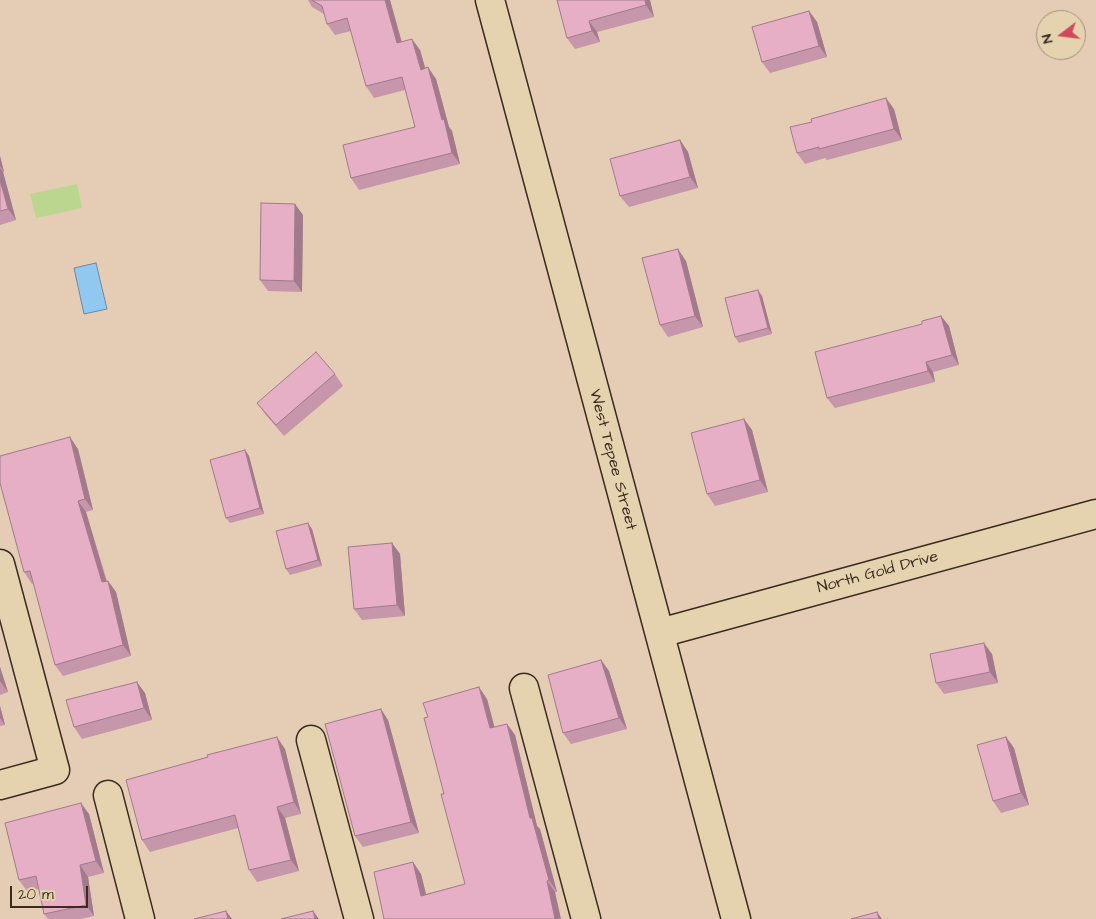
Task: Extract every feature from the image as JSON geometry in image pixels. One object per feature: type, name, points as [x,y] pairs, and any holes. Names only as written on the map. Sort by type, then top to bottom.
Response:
[{"type":"street","name":"West Tepee Street","points":[[490,0],[736,919]]},
{"type":"street","name":"North Gold Drive","points":[[660,633],[1096,514]]},
{"type":"street","points":[[0,564],[55,770],[0,785]]},
{"type":"street","points":[[524,688],[586,919]]},
{"type":"street","points":[[311,740],[359,919]]},
{"type":"street","points":[[108,795],[140,919]]},
{"type":"green space","points":[[77,184],[82,208],[36,218],[30,194]]},
{"type":"water","points":[[96,263],[107,309],[84,314],[74,268]]},
{"type":"building","points":[[312,0],[385,0],[397,43],[412,39],[421,70],[428,67],[452,153],[351,178],[343,145],[415,127],[402,77],[366,86],[347,18],[327,24],[322,6]]},
{"type":"building","points":[[557,0],[645,0],[646,5],[589,21],[592,31],[567,38]]},
{"type":"building","points":[[809,11],[819,46],[762,62],[752,27]]},
{"type":"building","points":[[886,98],[894,129],[797,153],[790,127],[812,122],[811,119]]},
{"type":"building","points":[[680,140],[690,177],[620,196],[610,159]]},
{"type":"building","points":[[0,180],[8,209],[0,211]]},
{"type":"building","points":[[261,203],[295,204],[294,281],[260,280]]},
{"type":"building","points":[[678,249],[695,316],[660,325],[642,258]]},
{"type":"building","points":[[758,290],[768,328],[735,337],[725,298]]},
{"type":"building","points":[[941,316],[952,355],[926,362],[928,371],[827,398],[815,352],[922,324],[922,321]]},
{"type":"building","points":[[316,352],[335,374],[276,425],[257,403]]},
{"type":"building","points":[[744,419],[760,480],[707,494],[691,433]]},
{"type":"building","points":[[70,437],[85,499],[78,501],[102,582],[108,581],[123,645],[55,665],[30,571],[24,572],[0,483],[0,456]]},
{"type":"building","points":[[245,450],[260,508],[226,518],[210,460]]},
{"type":"building","points":[[308,523],[318,560],[286,569],[276,531]]},
{"type":"building","points":[[392,543],[397,605],[354,609],[348,547]]},
{"type":"building","points":[[984,643],[990,672],[936,683],[930,654]]},
{"type":"building","points":[[601,660],[619,718],[563,733],[548,675]]},
{"type":"building","points":[[137,682],[144,708],[74,727],[66,700]]},
{"type":"building","points":[[479,687],[490,728],[507,724],[530,818],[532,818],[549,880],[547,881],[555,919],[384,919],[374,872],[413,862],[421,896],[465,884],[441,794],[444,794],[424,718],[428,717],[423,703]]},
{"type":"building","points":[[381,709],[411,822],[355,836],[325,724]]},
{"type":"building","points":[[277,737],[294,802],[277,807],[291,860],[249,870],[235,815],[142,840],[126,780],[208,757],[207,755]]},
{"type":"building","points":[[1006,737],[1021,793],[993,801],[977,745]]},
{"type":"building","points":[[81,803],[96,861],[80,865],[86,905],[44,914],[36,876],[19,880],[5,823]]},
{"type":"building","points":[[226,911],[228,919],[194,919]]},
{"type":"building","points":[[313,911],[315,919],[281,919]]},
{"type":"building","points":[[877,912],[879,919],[851,919]]}]
